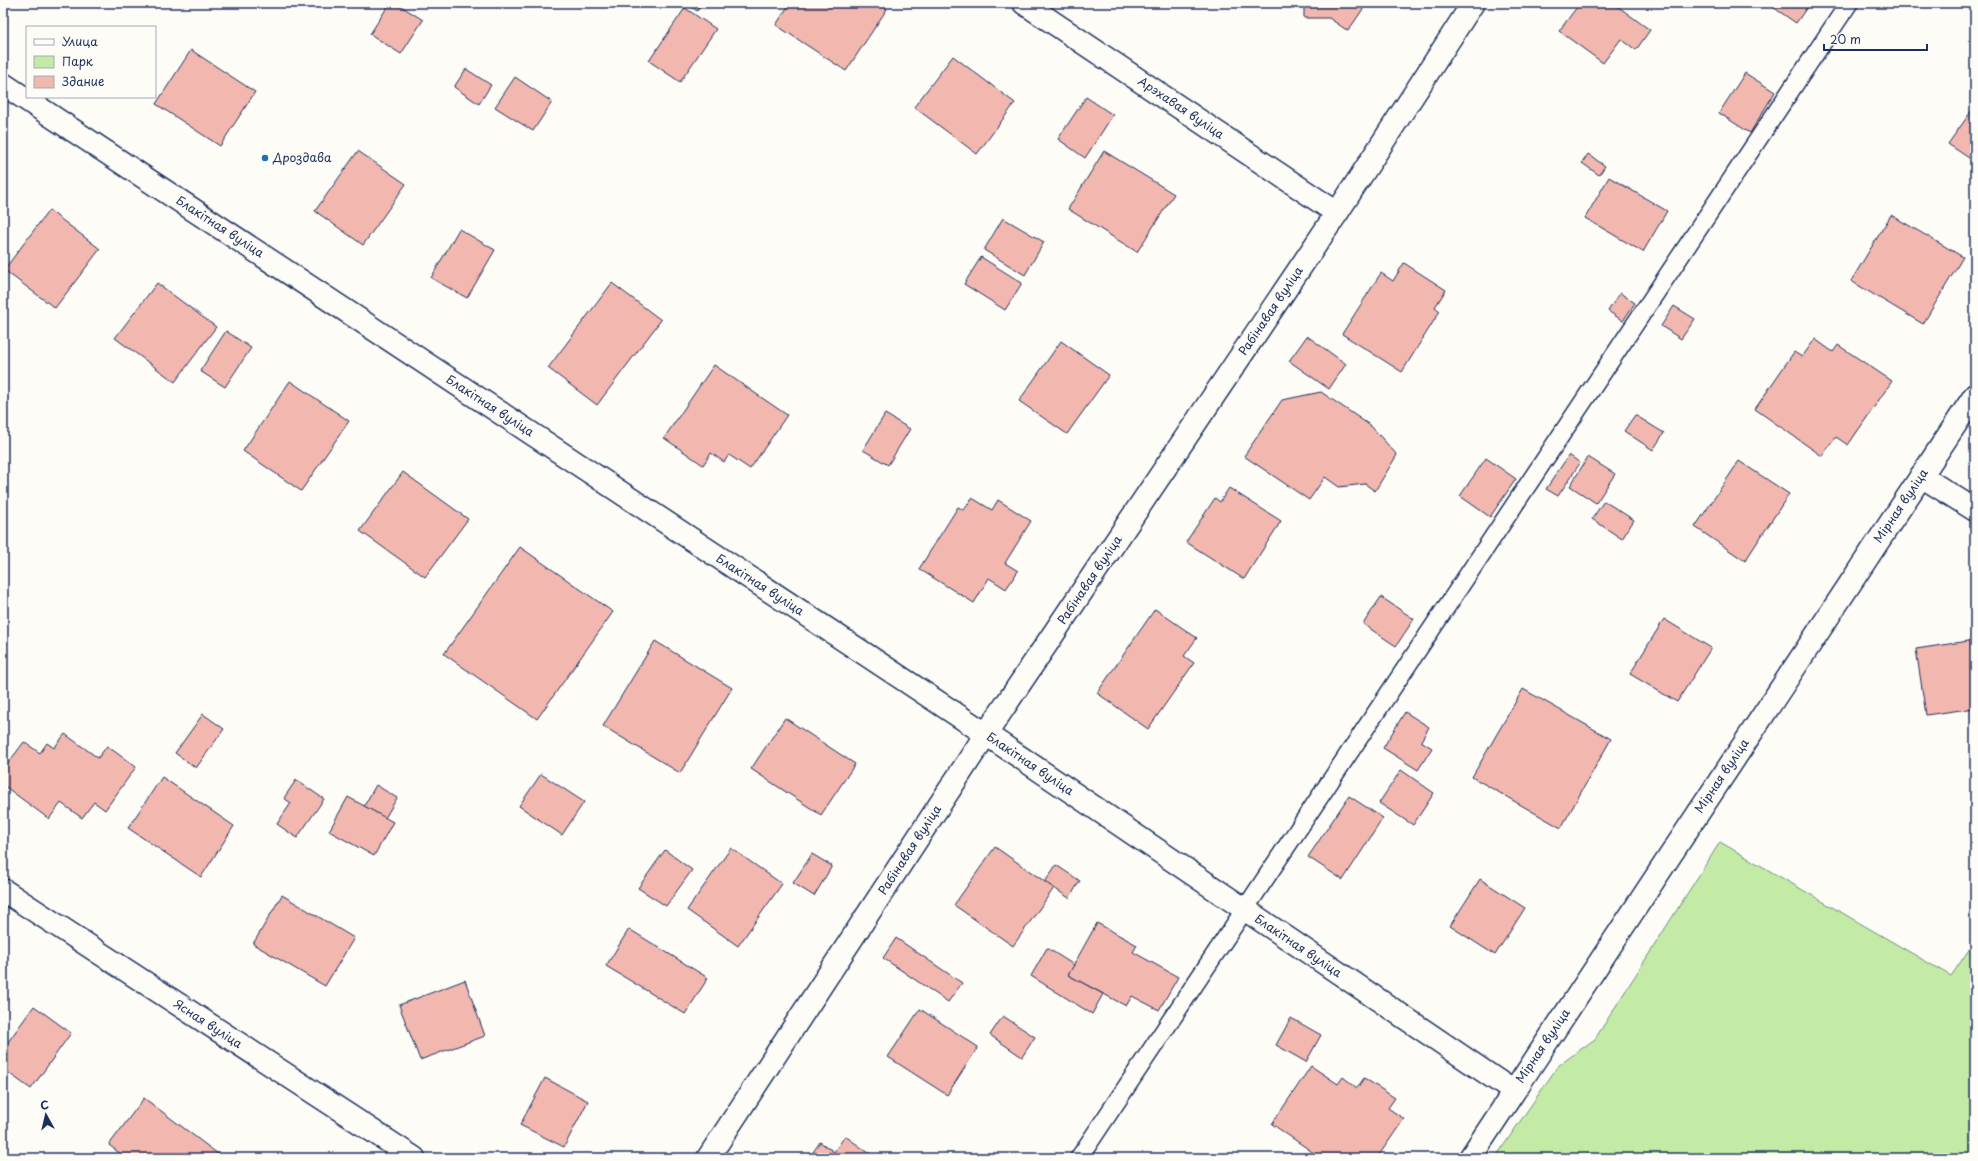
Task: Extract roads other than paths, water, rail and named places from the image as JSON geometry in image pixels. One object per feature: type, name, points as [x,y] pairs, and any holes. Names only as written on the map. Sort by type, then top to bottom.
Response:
[{"type":"street","name":"Арэхавая вуліца","points":[[1024,3],[1337,213]]},
{"type":"street","name":"Рабінавая вуліца","points":[[708,1158],[986,734],[1337,213],[1473,3]]},
{"type":"street","name":"Блакітная вуліца","points":[[3,84],[986,734],[1513,1091]]},
{"type":"street","name":"Мірная вуліца","points":[[1470,1158],[1975,396]]},
{"type":"street","points":[[1921,476],[1975,510]]},
{"type":"street","name":"Ясная вуліца","points":[[3,890],[414,1158]]},
{"type":"lane","points":[[1079,1158],[1849,3]]},
{"type":"place","name":"Дроздава","points":[[265,158]]}]
